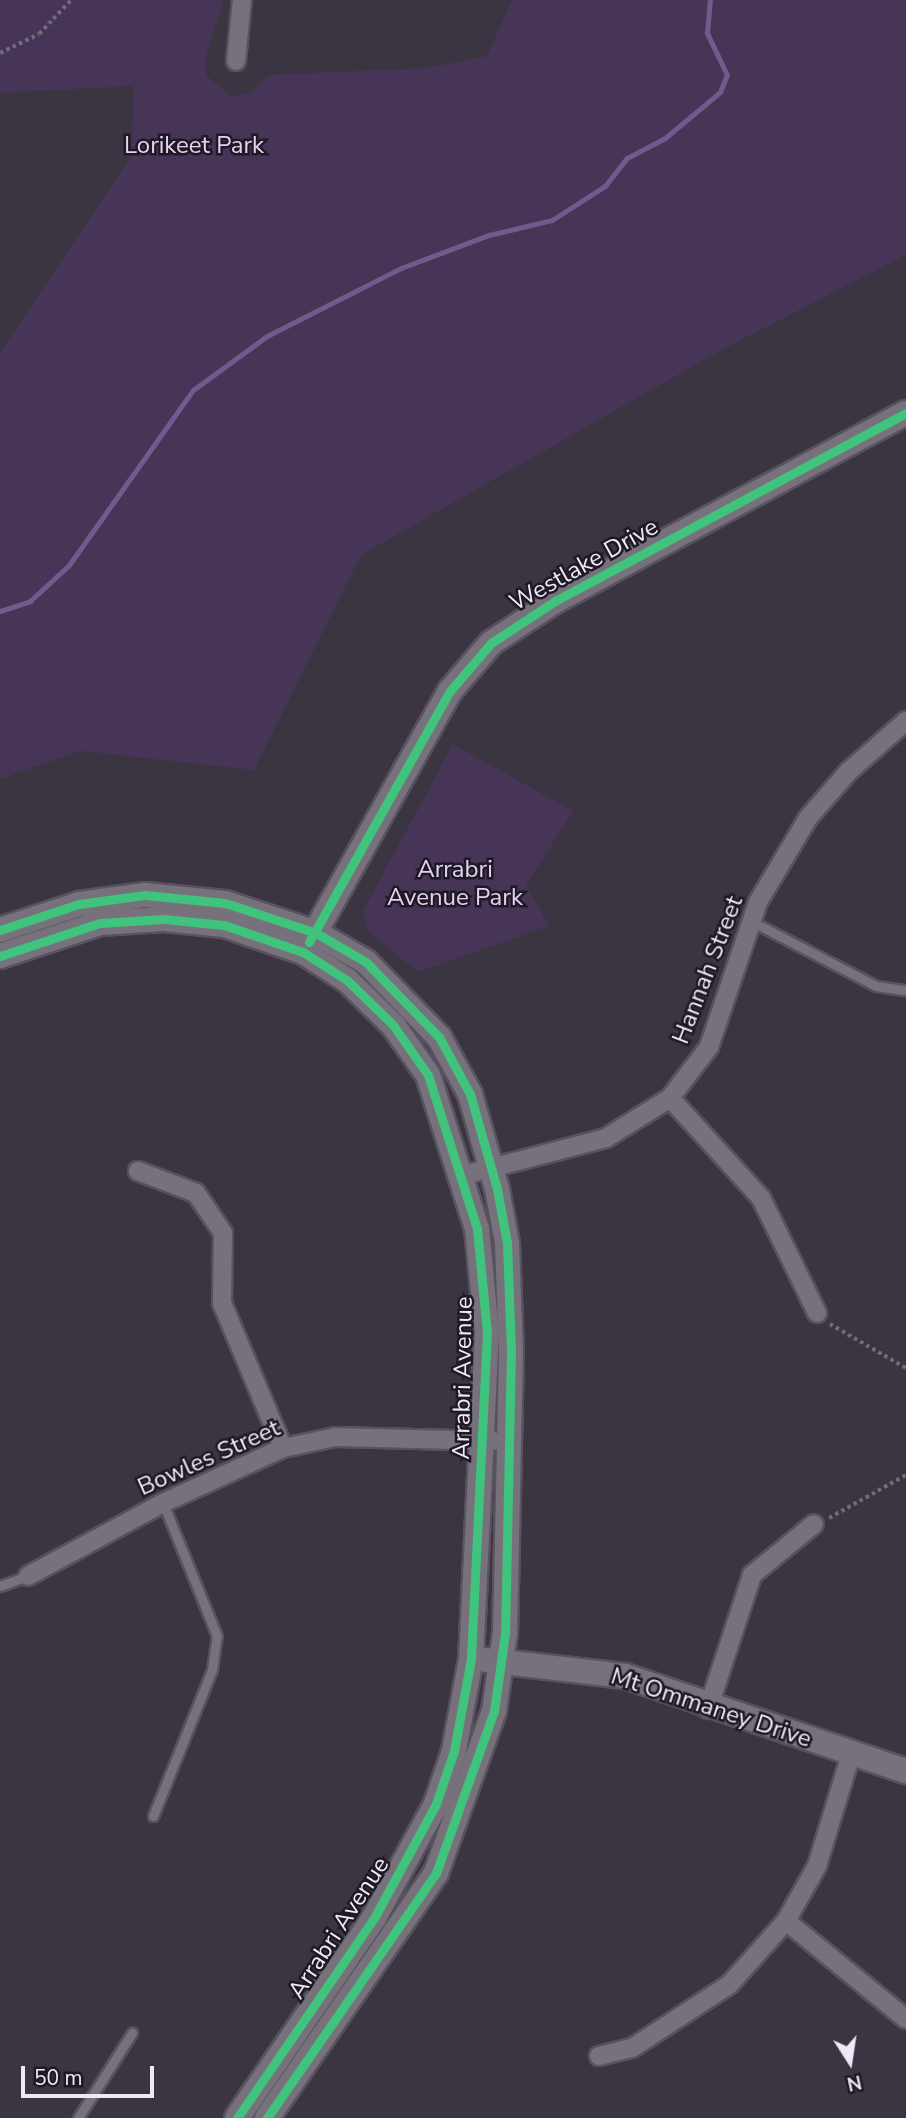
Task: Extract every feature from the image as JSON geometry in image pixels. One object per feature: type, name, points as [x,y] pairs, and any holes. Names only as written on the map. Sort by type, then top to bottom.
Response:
[{"type":"street","points":[[236,61],[242,0]]},
{"type":"street","name":"Westlake Drive","points":[[309,942],[450,691],[491,643],[545,607],[906,413]]},
{"type":"street","name":"Hannah Street","points":[[464,1175],[606,1138],[670,1098],[709,1046],[751,921],[808,818],[849,771],[906,720]]},
{"type":"street","name":"Arrabri Avenue","points":[[0,930],[79,904],[145,895],[225,903],[309,942],[366,962],[439,1037],[470,1094],[492,1167],[510,1288],[509,1441],[502,1661],[480,1764],[436,1873],[267,2118]]},
{"type":"street","name":"Arrabri Avenue","points":[[0,956],[100,923],[163,919],[224,925],[309,942],[393,1025],[428,1075],[464,1175],[477,1229],[487,1332],[471,1659],[436,1804],[373,1918],[237,2118]]},
{"type":"street","points":[[670,1098],[761,1198],[817,1313]]},
{"type":"street","points":[[138,1171],[196,1193],[223,1233],[222,1303],[283,1448]]},
{"type":"street","name":"Bowles Street","points":[[28,1576],[163,1503],[283,1448],[336,1437],[509,1441]]},
{"type":"street","points":[[708,1709],[752,1575],[814,1524]]},
{"type":"street","name":"Mt Ommaney Drive","points":[[471,1659],[625,1676],[708,1709],[906,1771]]},
{"type":"street","points":[[599,2056],[632,2048],[730,1984],[786,1921],[817,1866],[852,1754]]},
{"type":"street","points":[[786,1921],[906,2019]]},
{"type":"lane","points":[[751,921],[876,986],[906,990]]},
{"type":"lane","points":[[153,1816],[212,1670],[217,1636],[163,1503]]},
{"type":"lane","points":[[0,1586],[28,1576]]},
{"type":"lane","points":[[78,2118],[132,2033]]},
{"type":"path","points":[[0,52],[38,34],[71,0]]},
{"type":"path","points":[[817,1313],[906,1368]]},
{"type":"path","points":[[814,1524],[849,1511],[906,1475]]},
{"type":"green space","name":"Lorikeet Park","points":[[0,0],[224,0],[205,58],[206,75],[232,97],[253,91],[268,75],[427,68],[487,56],[512,0],[906,0],[906,255],[718,352],[361,555],[254,770],[81,751],[0,779],[0,353],[132,155],[133,86],[0,93]]},
{"type":"green space","name":"Arrabri Avenue Park","points":[[453,744],[573,811],[526,885],[549,926],[418,972],[368,931],[363,911]]},
{"type":"waterway","points":[[0,611],[30,601],[69,565],[193,390],[267,336],[401,268],[489,235],[552,220],[605,186],[627,158],[665,138],[720,92],[727,75],[707,33],[710,0]]},
{"type":"cycle path","points":[[309,942],[450,691],[491,643],[555,601],[906,413]]},
{"type":"cycle path","points":[[0,930],[79,904],[145,895],[225,903],[316,933],[366,962],[439,1037],[470,1094],[497,1189],[507,1243],[511,1350],[505,1633],[494,1711],[436,1873],[267,2118]]},
{"type":"cycle path","points":[[0,956],[100,923],[164,919],[224,925],[303,952],[348,981],[393,1025],[428,1075],[477,1229],[487,1332],[471,1659],[454,1751],[436,1804],[374,1918],[237,2118]]}]
